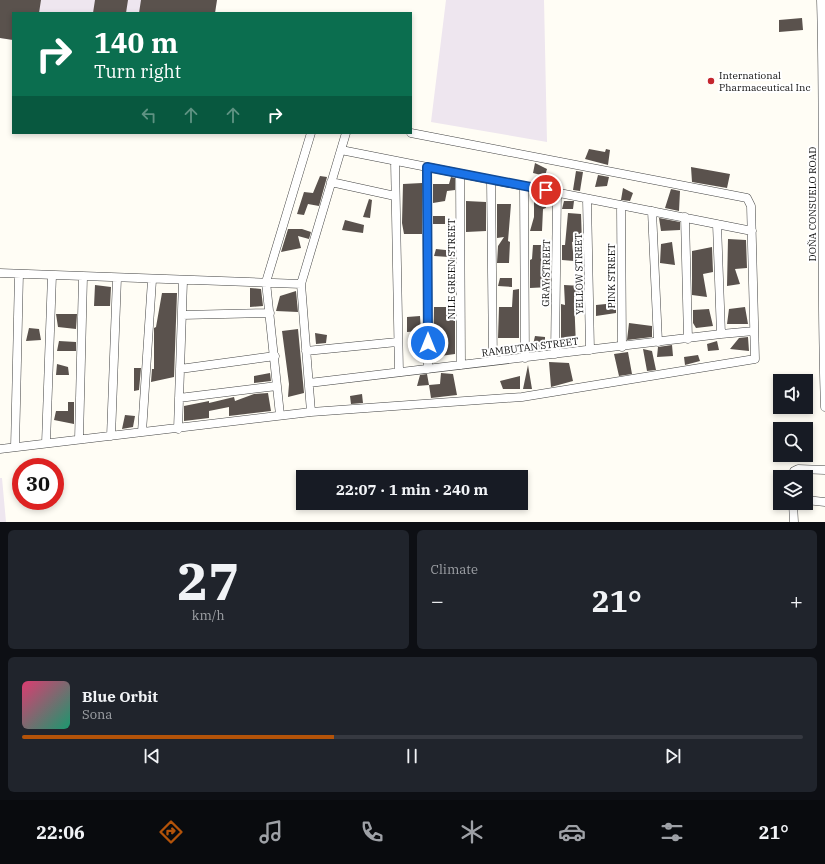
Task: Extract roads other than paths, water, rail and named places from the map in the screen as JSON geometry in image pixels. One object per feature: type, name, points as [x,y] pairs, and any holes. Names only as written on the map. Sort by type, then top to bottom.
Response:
[{"type":"street","name":"DOÑA CONSUELO ROAD","points":[[821,0],[823,50],[825,407]]},
{"type":"street","points":[[0,449],[178,429],[280,415],[522,397],[755,359],[751,206],[749,201],[743,196],[632,177],[412,133]]},
{"type":"street","points":[[280,415],[275,356],[266,282],[312,134]]},
{"type":"street","points":[[311,412],[301,284],[346,134]]},
{"type":"street","points":[[341,150],[752,230]]},
{"type":"street","points":[[395,161],[397,342],[399,372]]},
{"type":"street","points":[[427,167],[428,369]]},
{"type":"street","name":"NILE GREEN STREET","points":[[460,174],[461,365]]},
{"type":"street","points":[[491,180],[493,361]]},
{"type":"street","points":[[331,182],[395,196]]},
{"type":"street","points":[[524,186],[525,358]]},
{"type":"street","name":"GRAY STREET","points":[[555,354],[557,192]]},
{"type":"street","name":"YELLOW STREET","points":[[587,199],[590,350]]},
{"type":"street","name":"PINK STREET","points":[[621,205],[622,347]]},
{"type":"street","points":[[652,211],[658,342]]},
{"type":"street","points":[[685,218],[688,339]]},
{"type":"street","points":[[717,224],[721,334]]},
{"type":"street","points":[[0,273],[152,280],[301,284]]},
{"type":"street","points":[[15,447],[19,274]]},
{"type":"street","points":[[46,443],[52,275]]},
{"type":"street","points":[[79,439],[83,277]]},
{"type":"street","points":[[111,436],[116,278]]},
{"type":"street","points":[[142,432],[152,280]]},
{"type":"street","points":[[178,429],[184,281]]},
{"type":"street","points":[[182,315],[270,313]]},
{"type":"street","name":"RAMBUTAN STREET","points":[[309,383],[754,331]]},
{"type":"street","points":[[306,351],[397,342]]},
{"type":"street","points":[[180,369],[275,356]]},
{"type":"street","points":[[179,398],[277,386]]},
{"type":"street","points":[[796,470],[825,470]]},
{"type":"street","points":[[813,501],[825,502]]},
{"type":"street","points":[[793,510],[794,522]]},
{"type":"place","name":"International Pharmaceutical Inc","points":[[711,81]]}]
